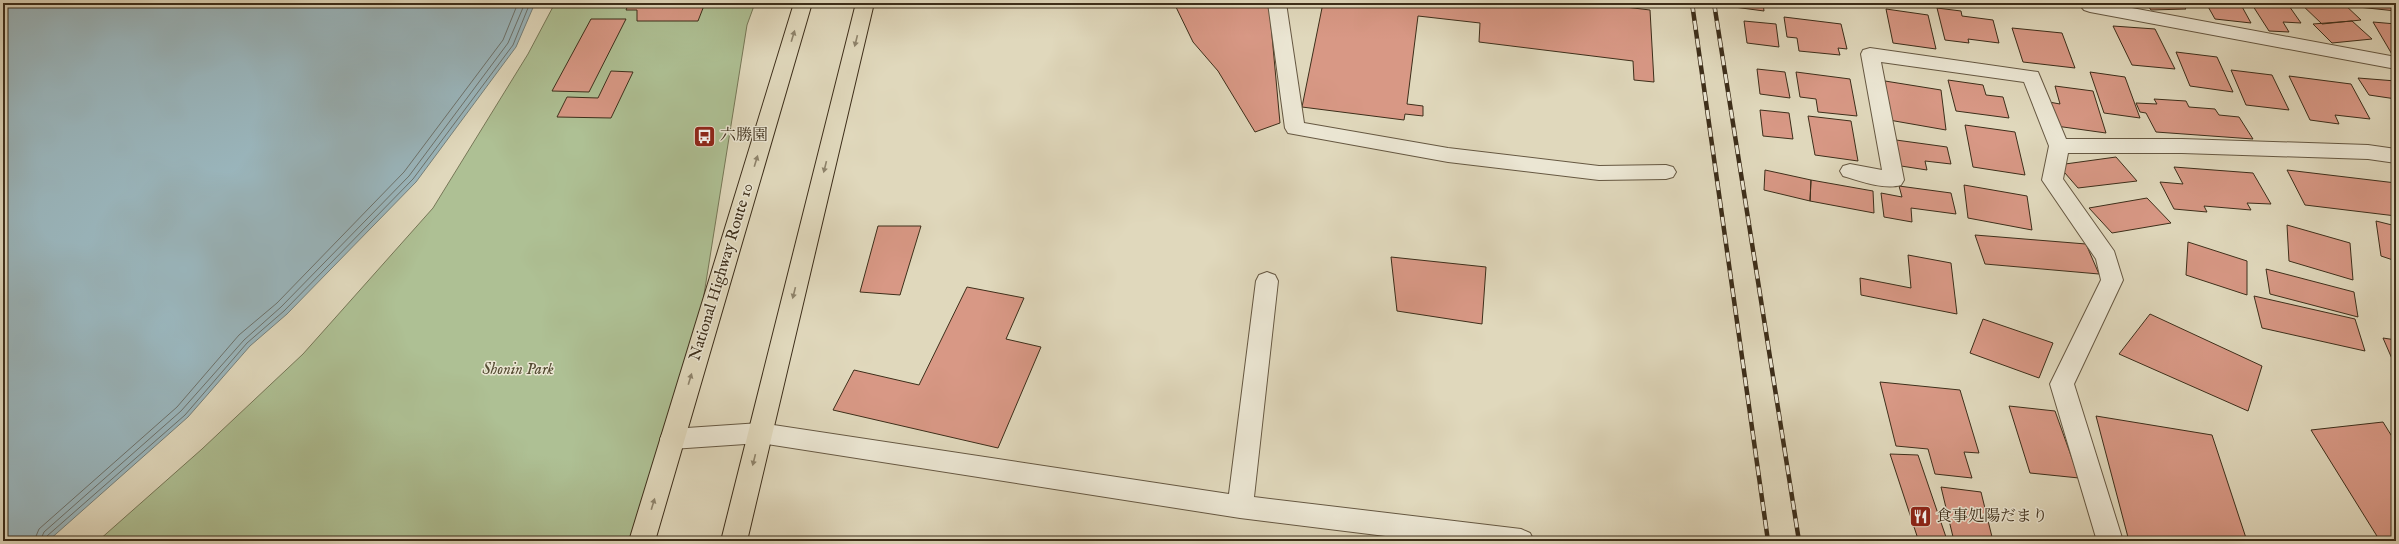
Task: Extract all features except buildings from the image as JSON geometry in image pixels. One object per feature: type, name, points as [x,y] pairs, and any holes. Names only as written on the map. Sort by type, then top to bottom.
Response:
[{"type":"highway","name":"National Highway Route 10","points":[[642,541],[803,3]]},
{"type":"highway","points":[[734,541],[866,3]]},
{"type":"street","points":[[1277,3],[1296,128],[1463,157],[1599,173],[1666,172]]},
{"type":"street","points":[[2087,3],[2090,6],[2396,63]]},
{"type":"street","points":[[1850,171],[1894,180],[1870,54],[2031,77],[2059,146],[2052,180],[2106,257],[2112,280],[2062,384],[2110,541]]},
{"type":"street","points":[[2059,146],[2190,146],[2368,152],[2396,156]]},
{"type":"street","points":[[1240,507],[1267,281]]},
{"type":"street","points":[[672,439],[760,433],[1240,507],[1507,540]]},
{"type":"green space","name":"Shonin Park","points":[[555,3],[755,3],[747,25],[680,445],[647,541],[98,541],[202,449],[303,354],[433,208],[528,54]]},
{"type":"water","points":[[3,3],[535,3],[516,47],[416,182],[287,314],[250,346],[188,417],[48,541],[3,541]]},
{"type":"railway","points":[[1692,3],[1768,541]]},
{"type":"railway","points":[[1714,3],[1799,541]]},
{"type":"place","name":"六勝園","points":[[705,136]]},
{"type":"place","name":"食事処陽だまり","points":[[1921,517]]}]
